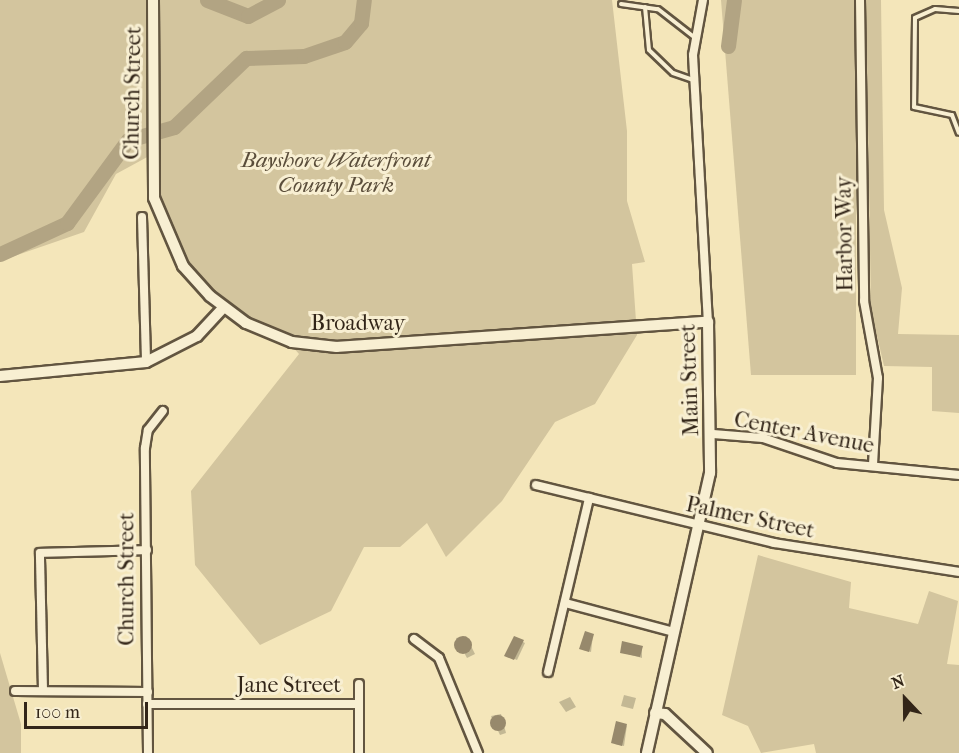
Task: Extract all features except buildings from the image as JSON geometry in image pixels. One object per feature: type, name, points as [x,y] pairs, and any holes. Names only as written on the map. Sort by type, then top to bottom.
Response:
[{"type":"street","name":"Church Street","points":[[153,0],[151,168],[154,198],[174,251],[223,308]]},
{"type":"street","name":"Main Street","points":[[647,753],[700,526],[712,434],[694,80],[694,36],[703,0]]},
{"type":"street","name":"Harbor Way","points":[[860,0],[864,301],[878,378],[873,466]]},
{"type":"street","points":[[142,217],[146,362]]},
{"type":"street","name":"Broadway","points":[[223,308],[278,337],[337,348],[708,322]]},
{"type":"street","points":[[0,376],[146,362],[197,336],[223,308]]},
{"type":"street","name":"Church Street","points":[[148,753],[146,441],[163,411]]},
{"type":"street","name":"Center Avenue","points":[[712,434],[763,438],[831,462],[959,475]]},
{"type":"street","name":"Palmer Street","points":[[536,485],[700,526],[829,554],[959,572]]},
{"type":"street","points":[[548,672],[589,498]]},
{"type":"street","points":[[43,690],[40,562],[45,550],[147,549]]},
{"type":"street","points":[[565,603],[674,632]]},
{"type":"street","points":[[414,639],[439,658],[478,753]]},
{"type":"street","points":[[359,684],[359,753]]},
{"type":"street","points":[[15,691],[148,692]]},
{"type":"street","name":"Jane Street","points":[[147,704],[358,704]]},
{"type":"street","points":[[655,713],[665,714],[707,753]]},
{"type":"lane","points":[[621,4],[664,12],[694,36]]},
{"type":"lane","points":[[645,7],[650,50],[673,73],[694,80]]},
{"type":"lane","points":[[959,11],[935,9],[915,18],[914,107],[952,115],[959,133]]},
{"type":"green space","name":"Bayshore Waterfront County Park","points":[[0,0],[612,0],[627,131],[627,201],[645,262],[632,264],[637,335],[595,404],[555,422],[502,501],[446,557],[427,523],[400,547],[364,547],[331,611],[260,645],[195,565],[191,491],[299,354],[285,338],[264,332],[200,286],[165,233],[151,155],[116,174],[84,232],[0,261]]},
{"type":"green space","points":[[721,0],[856,0],[856,375],[751,375]]},
{"type":"green space","points":[[866,0],[881,0],[884,210],[902,288],[898,334],[959,335],[959,413],[932,411],[932,367],[884,366],[871,310]]},
{"type":"green space","points":[[758,555],[851,582],[849,608],[918,624],[929,591],[958,601],[947,664],[959,665],[959,753],[816,753],[814,744],[761,753],[748,726],[722,715]]},
{"type":"green space","points":[[0,653],[21,724],[21,753],[0,753]]},
{"type":"waterway","points":[[207,0],[248,16],[278,0]]},
{"type":"waterway","points":[[0,254],[67,223],[128,140],[174,127],[246,58],[304,56],[345,42],[361,23],[364,0]]},
{"type":"waterway","points":[[728,46],[734,0]]}]
